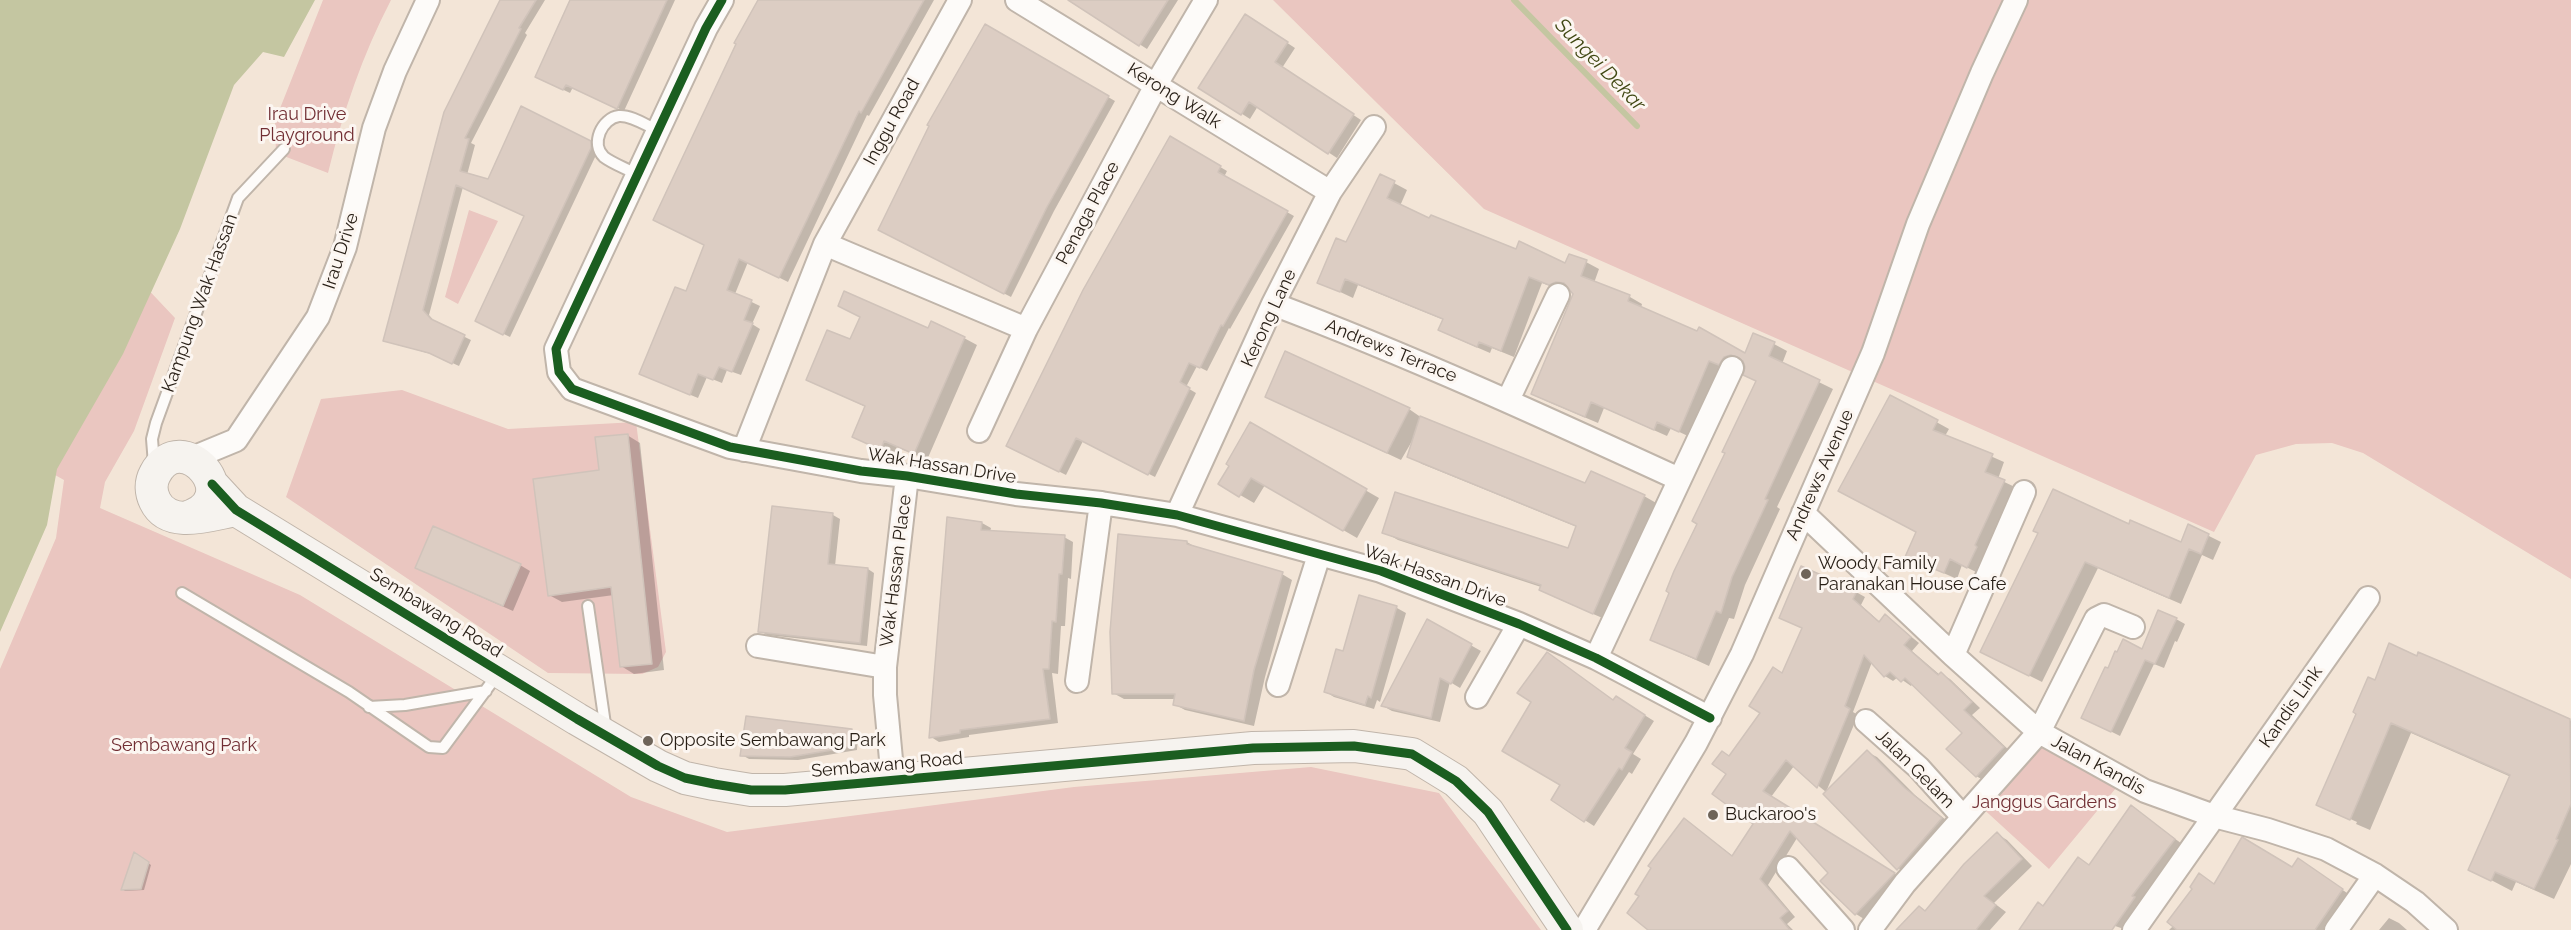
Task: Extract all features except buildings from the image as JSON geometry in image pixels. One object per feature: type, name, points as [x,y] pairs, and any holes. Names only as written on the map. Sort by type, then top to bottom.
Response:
[{"type":"street","name":"Irau Drive","points":[[190,459],[236,440],[318,317],[345,247],[374,128],[395,70],[428,0]]},
{"type":"street","name":"Wak Hassan Drive","points":[[722,0],[706,28],[556,349],[559,372],[572,389],[744,450],[1016,495],[1101,503],[1177,515],[1381,571],[1519,624],[1596,658],[1710,718]]},
{"type":"street","name":"Inggu Road","points":[[744,450],[825,244],[960,0]]},
{"type":"street","name":"Kerong Walk","points":[[1017,0],[1330,192]]},
{"type":"street","name":"Penaga Place","points":[[979,431],[1026,329],[1156,85],[1206,0]]},
{"type":"street","name":"Andrews Avenue","points":[[1584,930],[1623,868],[1710,718],[1742,654],[1874,353],[1918,224],[1982,73],[2016,0]]},
{"type":"street","name":"Kerong Lane","points":[[1177,515],[1273,304],[1330,192],[1374,127]]},
{"type":"street","points":[[825,244],[1026,329]]},
{"type":"street","points":[[1508,400],[1558,295]]},
{"type":"street","name":"Andrews Terrace","points":[[1273,304],[1349,333],[1508,400],[1679,479]]},
{"type":"street","points":[[1596,658],[1732,368]]},
{"type":"street","points":[[190,459],[170,460],[155,474],[152,493],[157,505],[167,514],[185,518],[236,510]]},
{"type":"street","name":"Sembawang Road","points":[[190,459],[205,468],[212,484],[236,510],[493,681],[608,737],[658,766],[685,778],[741,789],[785,790],[1253,748],[1354,746],[1412,754],[1456,781],[1488,812],[1567,930]]},
{"type":"street","name":"Wak Hassan Place","points":[[893,781],[885,696],[885,667],[907,476]]},
{"type":"street","points":[[185,518],[202,510],[208,502],[212,484]]},
{"type":"street","points":[[1953,655],[2024,492]]},
{"type":"street","points":[[1077,681],[1101,503]]},
{"type":"street","name":"Jalan Kandis","points":[[1803,513],[1953,655],[2039,732],[2145,791],[2214,816],[2268,830],[2326,849],[2375,875],[2415,902],[2446,930]]},
{"type":"street","points":[[1278,686],[1320,555]]},
{"type":"street","name":"Kandis Link","points":[[2134,930],[2368,598]]},
{"type":"street","points":[[1870,930],[1905,883],[2039,732],[2096,619],[2104,615],[2133,627]]},
{"type":"street","name":"Wak Hassan Drive","points":[[1477,696],[1519,624]]},
{"type":"street","name":"Wak Hassan Place","points":[[758,646],[885,667]]},
{"type":"street","name":"Jalan Gelam","points":[[1866,721],[1919,768],[1963,817]]},
{"type":"street","points":[[1788,868],[1843,930]]},
{"type":"street","points":[[2336,930],[2375,875]]},
{"type":"lane","points":[[638,175],[600,152],[598,143],[602,129],[610,118],[621,116],[658,131]]},
{"type":"lane","name":"Kampung Wak Hassan","points":[[155,474],[152,439],[156,423],[238,198],[284,149]]},
{"type":"lane","points":[[182,593],[369,707],[429,747],[438,749],[450,740],[493,681]]},
{"type":"lane","points":[[588,606],[608,737]]},
{"type":"lane","points":[[369,707],[405,705],[493,681]]},
{"type":"green space","name":"Irau Drive Playground","points":[[323,0],[391,0],[354,85],[328,173],[276,153],[275,121]]},
{"type":"green space","points":[[1273,0],[2571,0],[2571,579],[2363,453],[2332,443],[2296,444],[2256,455],[2214,532],[1484,209]]},
{"type":"green space","points":[[469,210],[498,221],[458,304],[445,297]]},
{"type":"green space","name":"Sembawang Park","points":[[125,265],[175,318],[134,431],[105,482],[100,508],[300,595],[631,797],[727,832],[1074,787],[1311,767],[1439,793],[1541,930],[0,930],[0,669],[56,538],[64,480],[30,461]]},
{"type":"green space","points":[[402,390],[508,429],[636,422],[666,652],[658,667],[642,674],[548,673],[286,497],[321,399]]},
{"type":"green space","name":"Janggus Gardens","points":[[2040,735],[2121,782],[2049,869],[1978,804]]},
{"type":"shaded area","points":[[0,0],[315,0],[284,57],[263,52],[234,85],[180,229],[123,354],[57,469],[47,525],[0,632]]},
{"type":"waterway","name":"Sungei Dekar","points":[[1514,0],[1637,126]]},
{"type":"cycle path","points":[[722,0],[706,28],[556,349],[559,372],[572,389],[730,447],[861,471],[1177,515],[1381,571],[1519,624],[1596,658],[1710,718]]},
{"type":"cycle path","points":[[212,484],[236,510],[577,719],[658,766],[685,778],[751,790],[785,790],[1253,748],[1354,746],[1412,754],[1456,781],[1488,812],[1567,930]]},
{"type":"place","name":"Woody Family Paranakan House Cafe","points":[[1806,574]]},
{"type":"place","name":"Opposite Sembawang Park","points":[[648,741]]},
{"type":"place","name":"Buckaroo's","points":[[1713,815]]}]
